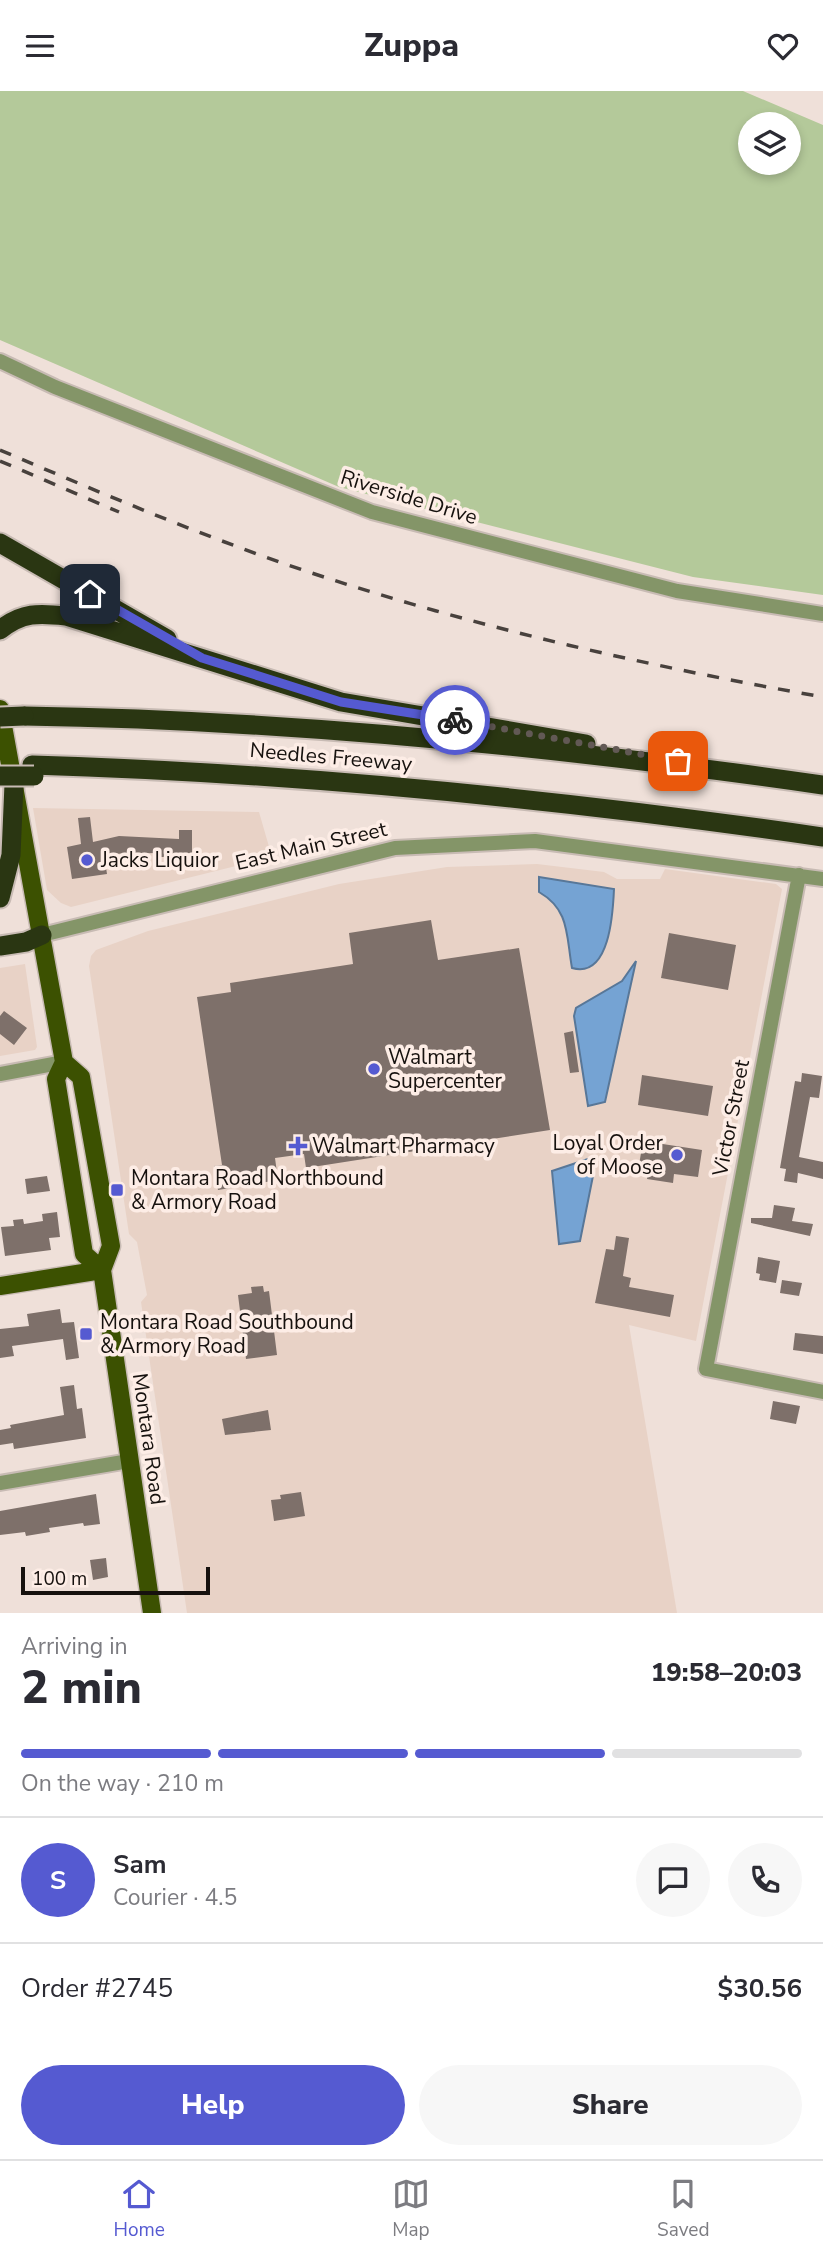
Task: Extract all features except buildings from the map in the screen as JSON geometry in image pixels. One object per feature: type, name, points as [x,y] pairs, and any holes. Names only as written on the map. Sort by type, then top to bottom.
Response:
[{"type":"highway","points":[[0,543],[202,658]]},
{"type":"highway","points":[[0,630],[14,618],[34,613],[66,616],[341,702],[490,725],[758,776]]},
{"type":"highway","name":"Needles Freeway","points":[[0,717],[202,720],[315,727],[823,785]]},
{"type":"highway","name":"Needles Freeway","points":[[0,764],[33,770],[180,769],[320,778],[488,794],[823,837]]},
{"type":"highway","points":[[0,898],[11,855],[7,780],[33,770]]},
{"type":"highway","points":[[0,936],[22,933],[41,935]]},
{"type":"highway","points":[[0,946],[26,942],[41,935]]},
{"type":"main road","points":[[0,709],[7,780],[41,935]]},
{"type":"main road","name":"Montara Road","points":[[41,935],[64,1062],[56,1079],[84,1254],[102,1271]]},
{"type":"main road","name":"Montara Road","points":[[64,1062],[81,1077],[111,1246],[102,1271],[152,1613]]},
{"type":"main road","points":[[0,1286],[102,1271]]},
{"type":"street","name":"Riverside Drive","points":[[0,361],[55,387],[372,512],[677,591],[823,614]]},
{"type":"street","name":"East Main Street","points":[[41,935],[395,848],[535,841],[823,879]]},
{"type":"street","name":"Victor Street","points":[[799,875],[706,1369],[823,1392]]},
{"type":"street","points":[[0,1074],[64,1062]]},
{"type":"street","points":[[0,1483],[129,1461]]},
{"type":"shaded area","points":[[33,808],[259,812],[272,857],[71,907],[61,903],[47,890]]},
{"type":"shaded area","points":[[537,864],[604,872],[617,879],[660,879],[665,869],[776,884],[782,889],[696,1341],[629,1325],[677,1613],[187,1613],[141,1302],[147,1295],[137,1242],[129,1234],[89,966],[91,956],[96,950],[148,931],[339,884],[447,867]]},
{"type":"shaded area","points":[[25,964],[37,1047],[35,1050],[0,1056],[0,968]]},
{"type":"green space","points":[[0,91],[743,91],[792,112],[738,112],[738,175],[801,175],[801,116],[823,125],[823,595],[693,577],[339,487],[0,340]]},
{"type":"water","points":[[539,877],[614,889],[607,941],[594,964],[585,969],[572,968],[565,924],[556,907],[539,892]]},
{"type":"water","points":[[636,961],[605,1102],[588,1106],[574,1016],[576,1008],[622,981]]},
{"type":"water","points":[[588,1159],[594,1171],[580,1241],[559,1244],[552,1171]]},
{"type":"railway","points":[[0,450],[249,551],[417,606],[619,657],[823,697]]},
{"type":"railway","points":[[0,461],[119,512]]},
{"type":"way so far","points":[[455,720],[678,761]]},
{"type":"place","name":"Jacks Liquior","points":[[87,860]]},
{"type":"place","name":"Walmart Supercenter","points":[[374,1069]]},
{"type":"place","name":"Walmart Pharmacy","points":[[298,1146]]},
{"type":"place","name":"Loyal Order of Moose","points":[[677,1155]]},
{"type":"place","name":"Montara Road Northbound & Armory Road","points":[[117,1190]]},
{"type":"place","name":"Montara Road Southbound & Armory Road","points":[[86,1334]]},
{"type":"route","points":[[90,594],[202,658],[341,702],[455,720]]}]
